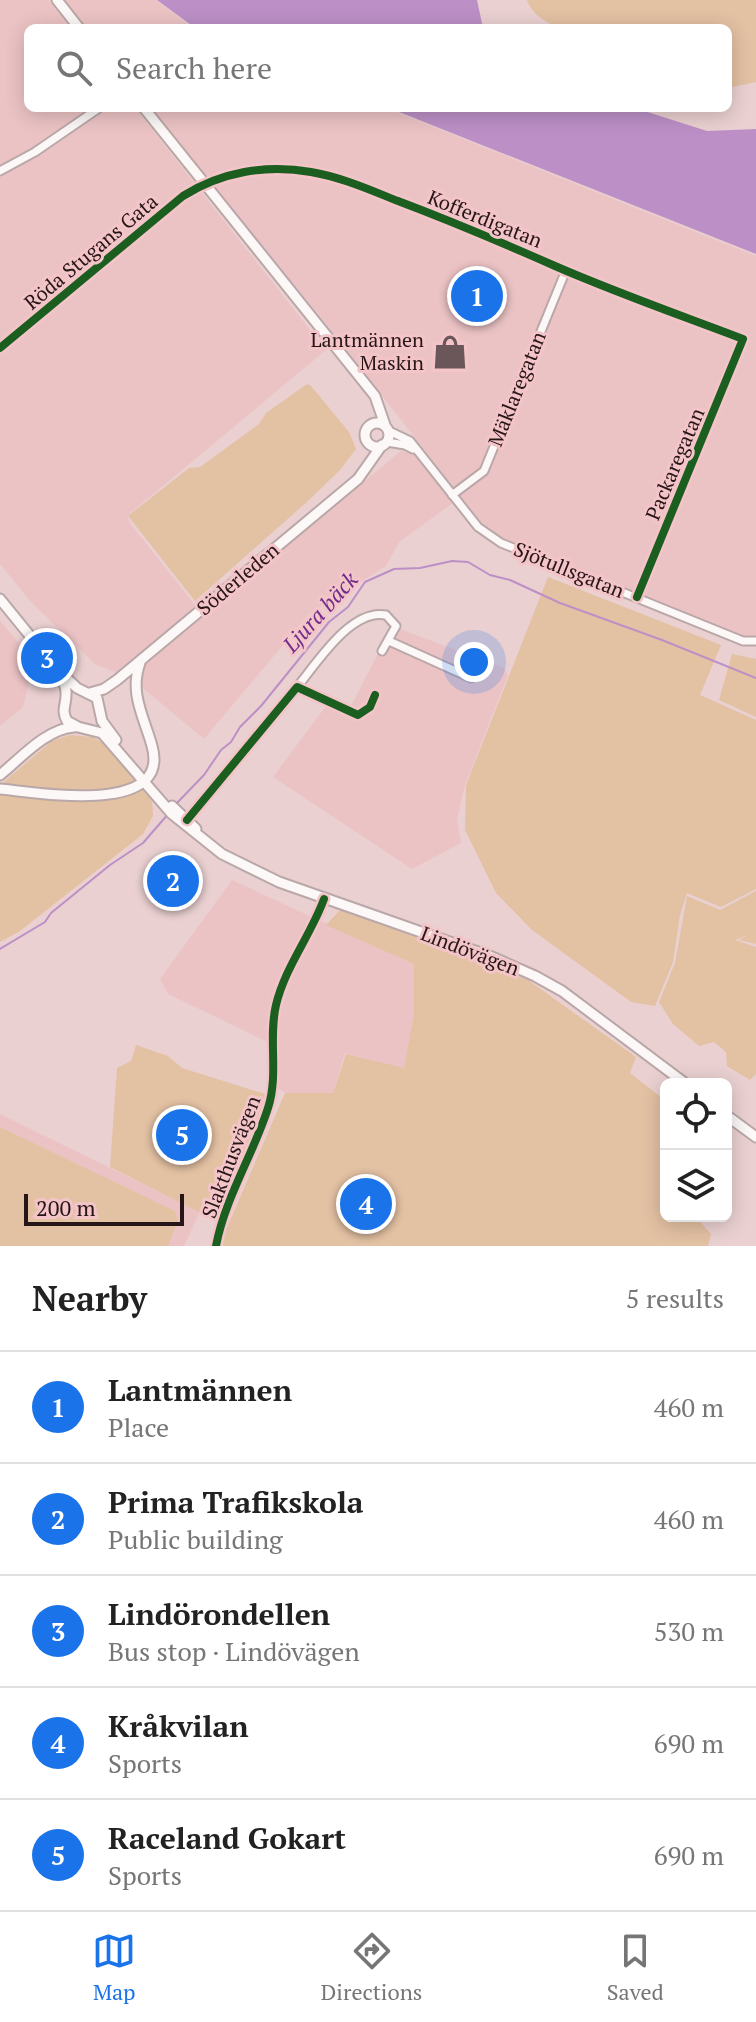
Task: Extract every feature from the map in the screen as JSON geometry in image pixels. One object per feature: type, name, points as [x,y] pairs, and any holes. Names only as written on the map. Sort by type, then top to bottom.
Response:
[{"type":"main road","points":[[57,0],[76,24]]},
{"type":"main road","name":"Sjötullsgatan","points":[[147,112],[375,396],[387,428]]},
{"type":"main road","points":[[358,479],[364,465],[368,442],[366,435],[374,408],[367,388]]},
{"type":"main road","points":[[368,442],[375,446],[384,444],[387,428],[375,423],[369,427]]},
{"type":"main road","name":"Söderleden","points":[[86,692],[104,689],[117,680],[358,479],[384,444]]},
{"type":"main road","points":[[0,599],[57,669],[86,692],[100,710],[94,723],[61,729],[0,775]]},
{"type":"main road","points":[[0,789],[78,796],[109,795],[129,790],[145,778],[155,763],[136,693],[141,660]]},
{"type":"main road","points":[[57,669],[65,686],[67,721],[81,727]]},
{"type":"main road","name":"Söderleden","points":[[100,710],[106,693],[117,680]]},
{"type":"main road","points":[[45,739],[55,728],[70,695],[86,692]]},
{"type":"main road","name":"Lindövägen","points":[[100,710],[106,727],[145,778],[172,810],[214,850],[279,882],[492,957],[535,976],[562,991],[678,1078]]},
{"type":"main road","name":"Lindövägen","points":[[81,727],[102,733],[145,778]]},
{"type":"main road","name":"Lindövägen","points":[[172,810],[233,858]]},
{"type":"main road","points":[[732,1119],[756,1137]]},
{"type":"street","points":[[0,171],[35,152],[93,112]]},
{"type":"street","name":"Kofferdigatan","points":[[204,183],[260,169],[312,172],[368,189],[448,220],[743,339],[741,343]]},
{"type":"street","name":"Röda Stugans Gata","points":[[0,348],[183,196],[204,183]]},
{"type":"street","name":"Mäklaregatan","points":[[452,495],[484,471],[566,270]]},
{"type":"street","name":"Packaregatan","points":[[637,597],[741,343]]},
{"type":"street","name":"Sjötullsgatan","points":[[387,428],[410,441],[478,527],[501,543],[743,641],[756,641]]},
{"type":"street","points":[[384,444],[405,445],[415,450]]},
{"type":"street","points":[[187,820],[343,633],[360,618],[371,614],[386,615],[396,626],[382,651]]},
{"type":"street","points":[[389,641],[471,678]]},
{"type":"street","points":[[297,687],[358,715],[370,707],[375,695]]},
{"type":"street","name":"Slakthusvägen","points":[[216,1246],[238,1179],[260,1132],[273,1093],[273,1027],[279,993],[324,899]]},
{"type":"shaded area","points":[[0,0],[48,0],[67,24],[24,24],[24,112],[138,112],[326,350],[127,516],[202,614],[401,451],[416,455],[453,503],[399,542],[386,566],[309,614],[204,739],[132,679],[95,664],[30,601],[0,564]]},
{"type":"shaded area","points":[[64,0],[156,0],[188,24],[83,24]]},
{"type":"shaded area","points":[[157,0],[477,0],[482,24],[190,24]]},
{"type":"shaded area","points":[[527,0],[756,0],[756,82],[732,87],[732,24],[551,24],[532,9]]},
{"type":"shaded area","points":[[153,112],[396,112],[756,256],[756,643],[501,537],[480,521],[326,324]]},
{"type":"shaded area","points":[[399,112],[648,112],[707,131],[756,129],[756,254]]},
{"type":"shaded area","points":[[307,384],[349,432],[356,449],[340,470],[308,501],[195,601],[128,516],[189,468],[200,467],[259,424],[266,413]]},
{"type":"shaded area","points":[[548,577],[721,645],[700,695],[756,720],[756,889],[721,907],[687,893],[680,915],[673,962],[655,1006],[631,1002],[532,930],[496,893],[465,830],[466,785]]},
{"type":"shaded area","points":[[0,621],[34,661],[23,707],[0,726]]},
{"type":"shaded area","points":[[392,626],[504,668],[508,675],[465,785],[457,820],[461,843],[412,869],[273,777],[332,698],[351,706]]},
{"type":"shaded area","points":[[732,654],[756,659],[756,717],[719,700]]},
{"type":"shaded area","points":[[70,735],[93,737],[106,745],[152,801],[153,816],[143,834],[20,931],[0,942],[0,785],[52,741]]},
{"type":"shaded area","points":[[232,880],[414,964],[414,1013],[404,1069],[345,1053],[333,1093],[285,1093],[277,1087],[278,1047],[168,994],[160,979]]},
{"type":"shaded area","points":[[756,891],[756,944],[739,940],[748,935],[735,940],[756,947],[756,1074],[750,1080],[727,1066],[726,1052],[714,1042],[699,1046],[673,1024],[659,1002],[675,963],[687,896],[720,910]]},
{"type":"shaded area","points":[[341,909],[528,980],[636,1057],[630,1073],[660,1096],[660,1222],[700,1222],[711,1234],[708,1246],[219,1246],[285,1093],[333,1093],[346,1054],[404,1068],[414,1013],[414,964],[326,925]]},
{"type":"shaded area","points":[[136,1045],[168,1056],[182,1068],[268,1095],[267,1104],[226,1189],[199,1212],[110,1167],[117,1068],[131,1061]]},
{"type":"shaded area","points":[[0,1114],[200,1212],[184,1246],[0,1246]]},
{"type":"shaded area","points":[[0,1127],[175,1211],[178,1221],[168,1246],[0,1246]]},
{"type":"waterway","name":"Ljura bäck","points":[[175,805],[204,775],[221,750],[231,742],[240,727],[261,706],[329,622],[348,607],[365,582],[394,569],[420,568],[452,561],[468,562],[490,575],[510,580],[560,603],[756,678]]},
{"type":"waterway","name":"Ljura bäck","points":[[0,949],[45,922],[51,913],[110,865],[143,843],[169,813]]},
{"type":"cycle path","points":[[0,348],[183,196],[213,181],[244,172],[277,169],[311,172],[366,188],[743,339],[637,597]]},
{"type":"cycle path","points":[[187,820],[297,687],[358,715],[370,707],[375,695]]},
{"type":"cycle path","points":[[216,1246],[232,1194],[268,1108],[273,1082],[274,1018],[280,991],[324,899]]},
{"type":"place","name":"Lantmännen","points":[[477,296]]},
{"type":"place","name":"Lantmännen Maskin","points":[[450,352]]},
{"type":"place","name":"Lindörondellen","points":[[47,658]]},
{"type":"place","name":"Prima Trafikskola","points":[[173,881]]},
{"type":"place","name":"Raceland Gokart","points":[[182,1135]]},
{"type":"place","name":"Kråkvilan","points":[[366,1204]]}]
